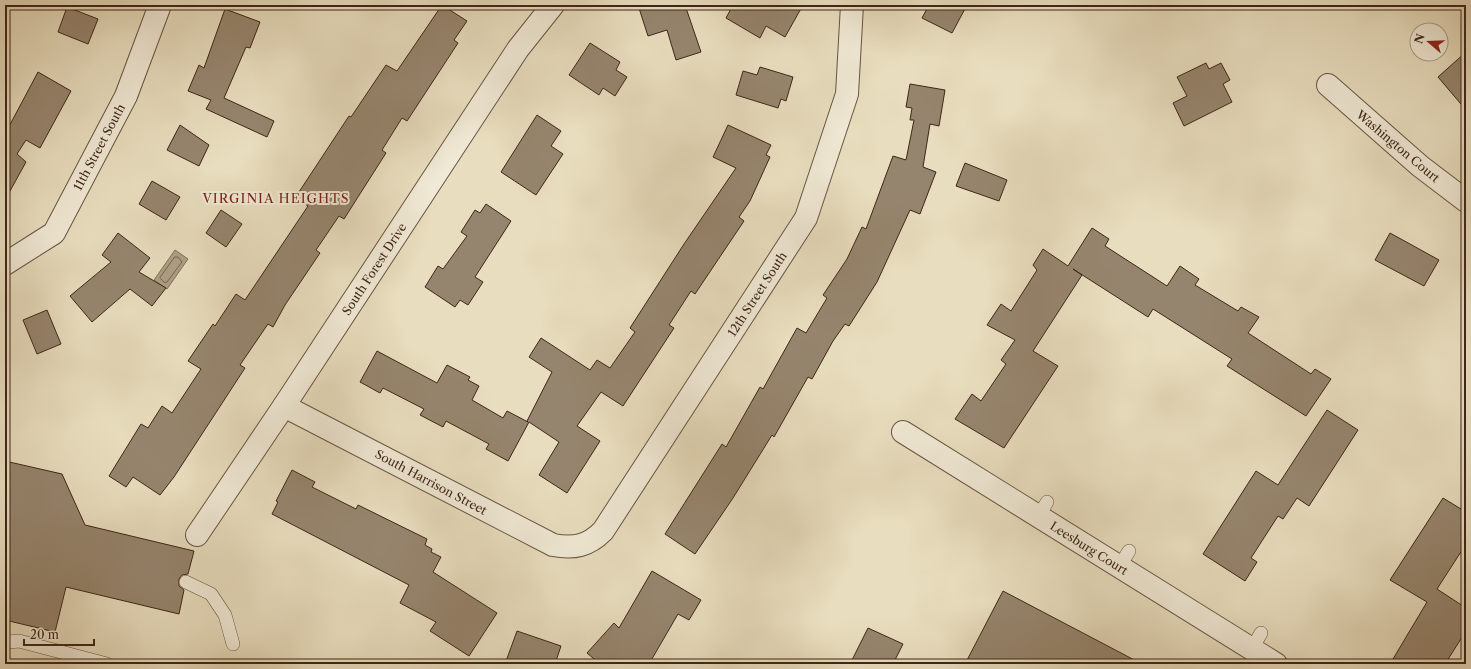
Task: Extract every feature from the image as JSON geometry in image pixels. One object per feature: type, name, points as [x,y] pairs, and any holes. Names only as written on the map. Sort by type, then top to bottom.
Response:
[{"type":"street","name":"11th Street South","points":[[5,264],[54,233],[126,96],[160,5]]},
{"type":"street","name":"South Forest Drive","points":[[197,536],[518,49],[553,5]]},
{"type":"street","name":"12th Street South","points":[[580,546],[593,540],[603,531],[806,218],[847,94],[852,5]]},
{"type":"street","name":"Washington Court","points":[[1329,87],[1420,166],[1466,201]]},
{"type":"street","name":"South Harrison Street","points":[[284,406],[553,545],[566,548],[580,546]]},
{"type":"street","name":"Leesburg Court","points":[[903,432],[1043,509],[1257,641],[1276,664]]},
{"type":"lane","points":[[186,582],[211,594],[225,615],[233,644]]},
{"type":"lane","points":[[9,642],[19,641],[107,664]]},
{"type":"water","points":[[175,250],[188,259],[167,289],[154,280]]},
{"type":"building","points":[[442,5],[467,21],[454,40],[458,43],[407,121],[402,118],[382,150],[386,153],[344,219],[339,216],[316,250],[320,253],[285,305],[273,327],[268,324],[240,365],[245,368],[174,477],[160,495],[133,477],[126,487],[109,476],[141,424],[148,428],[162,406],[172,413],[201,369],[188,361],[213,324],[215,326],[236,294],[245,300],[308,206],[295,198],[349,116],[351,117],[386,65],[397,71]]},
{"type":"building","points":[[638,5],[685,5],[701,52],[676,60],[667,30],[648,36]]},
{"type":"building","points":[[733,5],[803,5],[785,37],[766,26],[760,38],[726,18]]},
{"type":"building","points":[[929,5],[967,5],[952,33],[922,18]]},
{"type":"building","points":[[67,7],[98,19],[88,44],[58,32]]},
{"type":"building","points":[[225,9],[260,22],[250,48],[246,47],[224,98],[274,121],[267,137],[206,109],[211,100],[188,91],[199,65],[204,68]]},
{"type":"building","points":[[590,43],[620,62],[616,70],[627,77],[615,96],[603,88],[599,95],[569,75]]},
{"type":"building","points":[[1466,52],[1466,110],[1438,77]]},
{"type":"building","points":[[1206,63],[1209,69],[1221,63],[1230,80],[1223,84],[1232,102],[1184,126],[1173,103],[1187,96],[1177,77]]},
{"type":"building","points":[[760,67],[793,77],[786,101],[781,99],[778,108],[736,95],[743,71],[757,75]]},
{"type":"building","points":[[38,72],[71,91],[40,148],[26,140],[17,154],[26,162],[5,200],[5,134]]},
{"type":"building","points":[[910,84],[945,90],[939,126],[930,124],[923,167],[936,172],[920,214],[910,210],[877,282],[849,326],[845,324],[833,341],[812,379],[808,377],[774,437],[772,435],[733,498],[695,554],[665,534],[722,444],[726,447],[760,387],[763,389],[797,328],[806,333],[827,298],[823,295],[847,259],[862,227],[866,229],[893,156],[906,160],[914,120],[910,120],[912,108],[906,107]]},
{"type":"building","points":[[537,115],[561,131],[551,146],[563,154],[536,195],[501,172]]},
{"type":"building","points":[[180,125],[209,145],[199,166],[167,150]]},
{"type":"building","points":[[728,125],[771,145],[766,155],[770,157],[750,201],[739,217],[744,221],[695,294],[691,291],[669,325],[674,328],[623,406],[601,392],[577,426],[600,441],[567,493],[539,475],[559,442],[529,422],[508,461],[486,449],[489,444],[446,421],[443,427],[420,415],[424,409],[383,388],[380,393],[360,382],[377,351],[437,383],[447,365],[470,377],[468,380],[479,386],[472,400],[503,418],[507,411],[528,422],[527,421],[552,372],[529,357],[541,338],[590,370],[597,360],[610,368],[635,332],[630,328],[684,244],[736,168],[713,157]]},
{"type":"building","points":[[965,163],[1007,180],[999,201],[956,186]]},
{"type":"building","points":[[152,181],[180,197],[166,220],[139,204]]},
{"type":"building","points":[[486,204],[511,221],[475,277],[483,282],[468,305],[460,300],[455,307],[425,287],[438,266],[443,269],[467,236],[461,232],[475,210],[480,213]]},
{"type":"building","points":[[221,210],[242,224],[226,247],[206,233]]},
{"type":"building","points":[[1092,228],[1109,239],[1105,246],[1167,286],[1180,266],[1199,279],[1195,285],[1238,311],[1241,307],[1259,317],[1248,333],[1311,374],[1315,369],[1331,379],[1306,416],[1227,366],[1232,359],[1153,309],[1148,317],[1073,269],[1082,275],[1033,351],[1058,366],[1004,448],[955,419],[972,394],[981,401],[1006,364],[1001,360],[1015,340],[987,325],[1001,304],[1011,311],[1037,270],[1033,265],[1043,249],[1068,266]]},
{"type":"building","points":[[118,233],[150,258],[139,272],[166,288],[152,306],[130,289],[92,322],[70,296],[111,262],[102,255]]},
{"type":"building","points":[[1390,233],[1439,260],[1424,286],[1375,260]]},
{"type":"building","points":[[47,310],[61,344],[37,354],[23,320]]},
{"type":"building","points":[[1327,410],[1358,430],[1309,506],[1297,498],[1283,519],[1278,516],[1251,558],[1257,562],[1245,581],[1203,554],[1256,471],[1278,485]]},
{"type":"building","points":[[5,461],[62,474],[85,525],[194,551],[188,574],[182,575],[179,579],[179,586],[184,590],[179,614],[66,587],[55,632],[5,620]]},
{"type":"building","points":[[292,470],[315,482],[312,487],[356,509],[358,505],[427,539],[425,545],[432,549],[431,552],[441,557],[433,572],[497,613],[469,656],[430,631],[436,622],[400,603],[409,585],[272,514],[278,502],[276,501]]},
{"type":"building","points":[[1443,498],[1466,512],[1466,544],[1437,589],[1466,608],[1466,631],[1445,664],[1390,664],[1427,602],[1390,580]]},
{"type":"building","points":[[652,571],[701,600],[689,620],[678,614],[649,664],[600,664],[587,653],[614,623],[619,628]]},
{"type":"building","points":[[1003,591],[1142,664],[965,664]]},
{"type":"building","points":[[868,628],[903,644],[893,664],[850,664]]},
{"type":"building","points":[[517,631],[561,646],[555,664],[505,664]]},
{"type":"district","name":"VIRGINIA HEIGHTS","points":[[276,198]]}]
